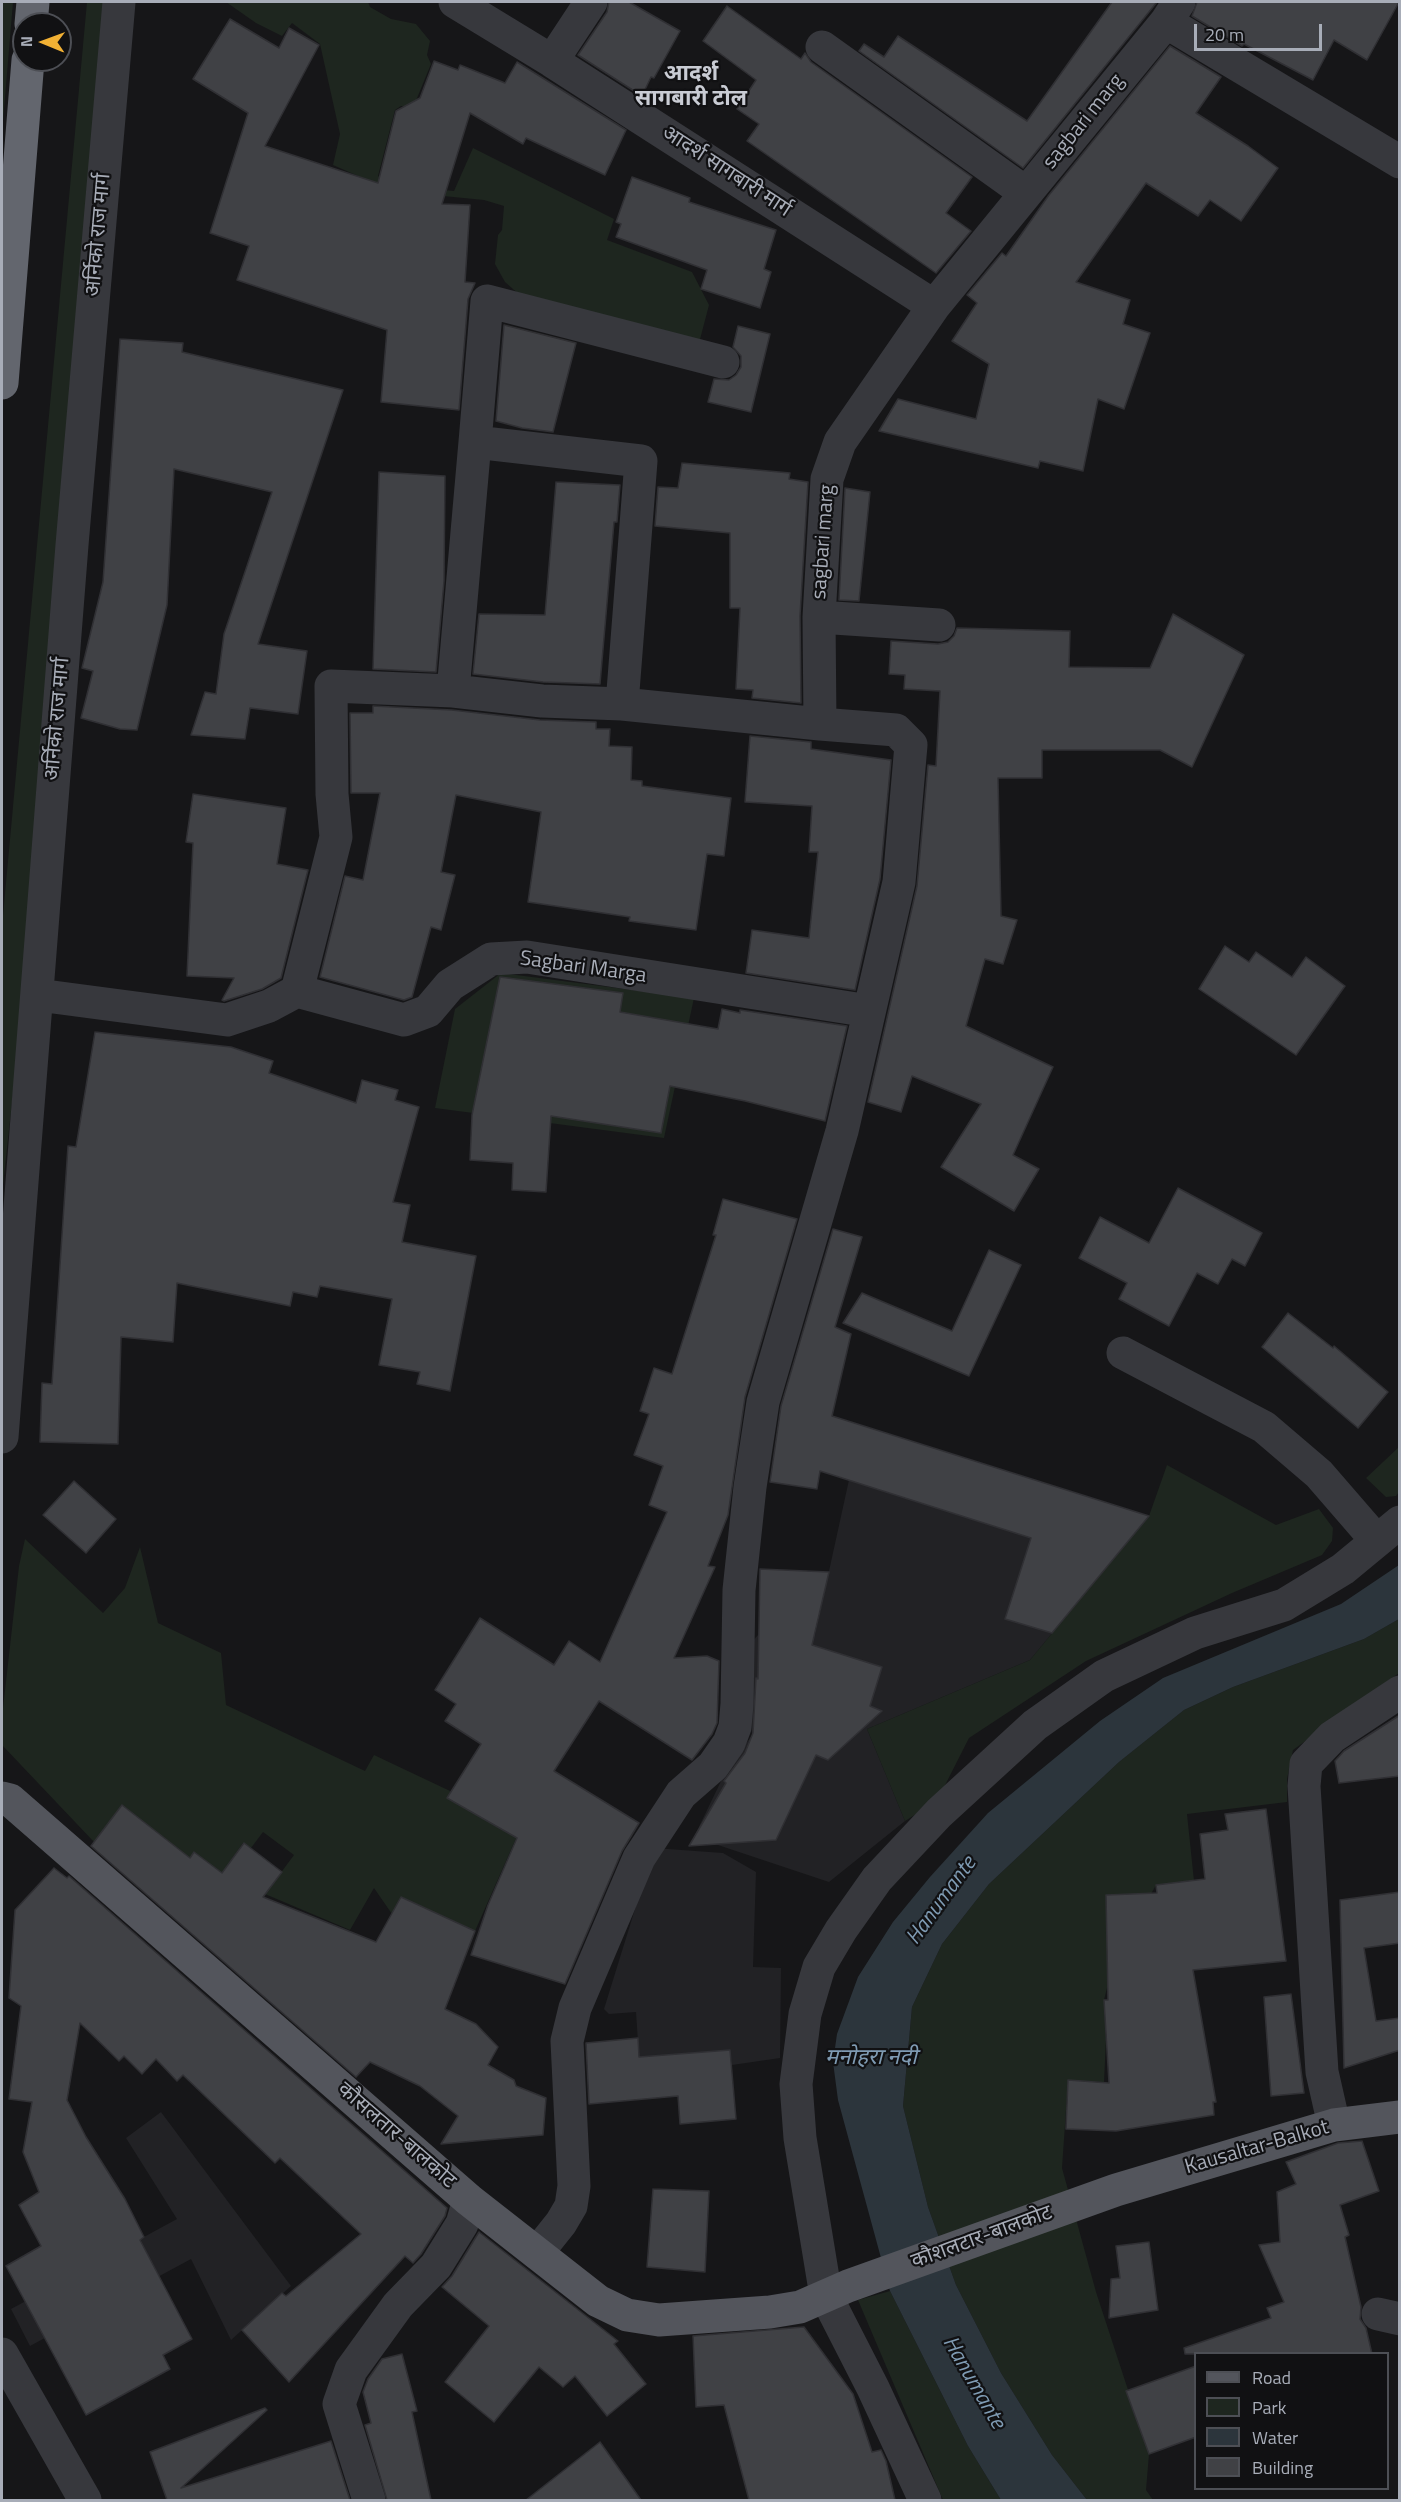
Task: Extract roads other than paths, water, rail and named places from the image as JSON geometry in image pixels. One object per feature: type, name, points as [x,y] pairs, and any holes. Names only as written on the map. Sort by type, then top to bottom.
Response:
[{"type":"highway","points":[[2,383],[27,72]]},
{"type":"main road","name":"कौसलतार-बालकोट","points":[[2,1798],[10,1800],[469,2200],[598,2301],[627,2315],[659,2320],[770,2312],[800,2307],[837,2291]]},
{"type":"main road","name":"Kausaltar-Balkot","points":[[1116,2190],[1334,2125],[1400,2117]]},
{"type":"main road","name":"कौशलटार-बालकोट","points":[[837,2291],[1116,2190]]},
{"type":"street","name":"अर्निको राज मार्ग","points":[[2,1437],[72,545],[119,2]]},
{"type":"street","name":"आदर्श सागबारी मार्ग","points":[[455,2],[552,61],[934,306]]},
{"type":"street","points":[[552,61],[591,2]]},
{"type":"street","points":[[1172,12],[1400,162]]},
{"type":"street","name":"sagbari marg","points":[[820,724],[819,617],[827,479],[840,442],[934,306],[1172,12]]},
{"type":"street","points":[[822,47],[1026,193]]},
{"type":"street","points":[[453,691],[487,301],[723,362]]},
{"type":"street","points":[[475,442],[640,461],[621,704]]},
{"type":"street","points":[[819,617],[939,625]]},
{"type":"street","points":[[38,995],[227,1020],[269,1006],[297,991],[336,837],[332,794],[331,686],[453,691],[542,701],[621,704],[896,730],[911,745],[899,882],[842,1131],[763,1402],[750,1487],[739,1590],[735,1727],[729,1743],[713,1766],[681,1794],[639,1858],[576,2008],[567,2041],[574,2186],[571,2206],[561,2223],[537,2253]]},
{"type":"street","name":"Sagbari Marga","points":[[297,991],[404,1020],[428,1011],[450,985],[491,959],[527,957],[869,1011]]},
{"type":"street","points":[[925,2500],[873,2388],[837,2291],[802,2148],[795,2084],[805,2014],[819,1968],[841,1930],[877,1879],[939,1813],[1035,1725],[1104,1676],[1195,1633],[1284,1605],[1343,1569],[1388,1531],[1264,1427],[1123,1353]]},
{"type":"street","points":[[1334,2125],[1322,2072],[1304,1786],[1306,1764],[1332,1737],[1400,1692]]},
{"type":"street","points":[[369,2500],[339,2404],[351,2370],[398,2305],[436,2266],[462,2224],[469,2200]]},
{"type":"street","points":[[2,2354],[85,2500]]},
{"type":"water","name":"मनोहरा नदी","points":[[1399,1565],[1399,1619],[1364,1639],[1233,1687],[1184,1710],[1119,1762],[989,1884],[942,1944],[912,2007],[903,2106],[928,2207],[956,2285],[1001,2373],[1052,2455],[1087,2500],[1001,2500],[968,2446],[890,2291],[838,2100],[833,2062],[837,2034],[858,1977],[893,1922],[988,1813],[1100,1721],[1163,1678],[1341,1604]]},
{"type":"district","name":"आदर्श सागबारी टोल","points":[[691,88]]},
{"type":"water label","name":"Hanumante","points":[[942,1901]]},
{"type":"water label","name":"Hanumante","points":[[973,2383]]}]
